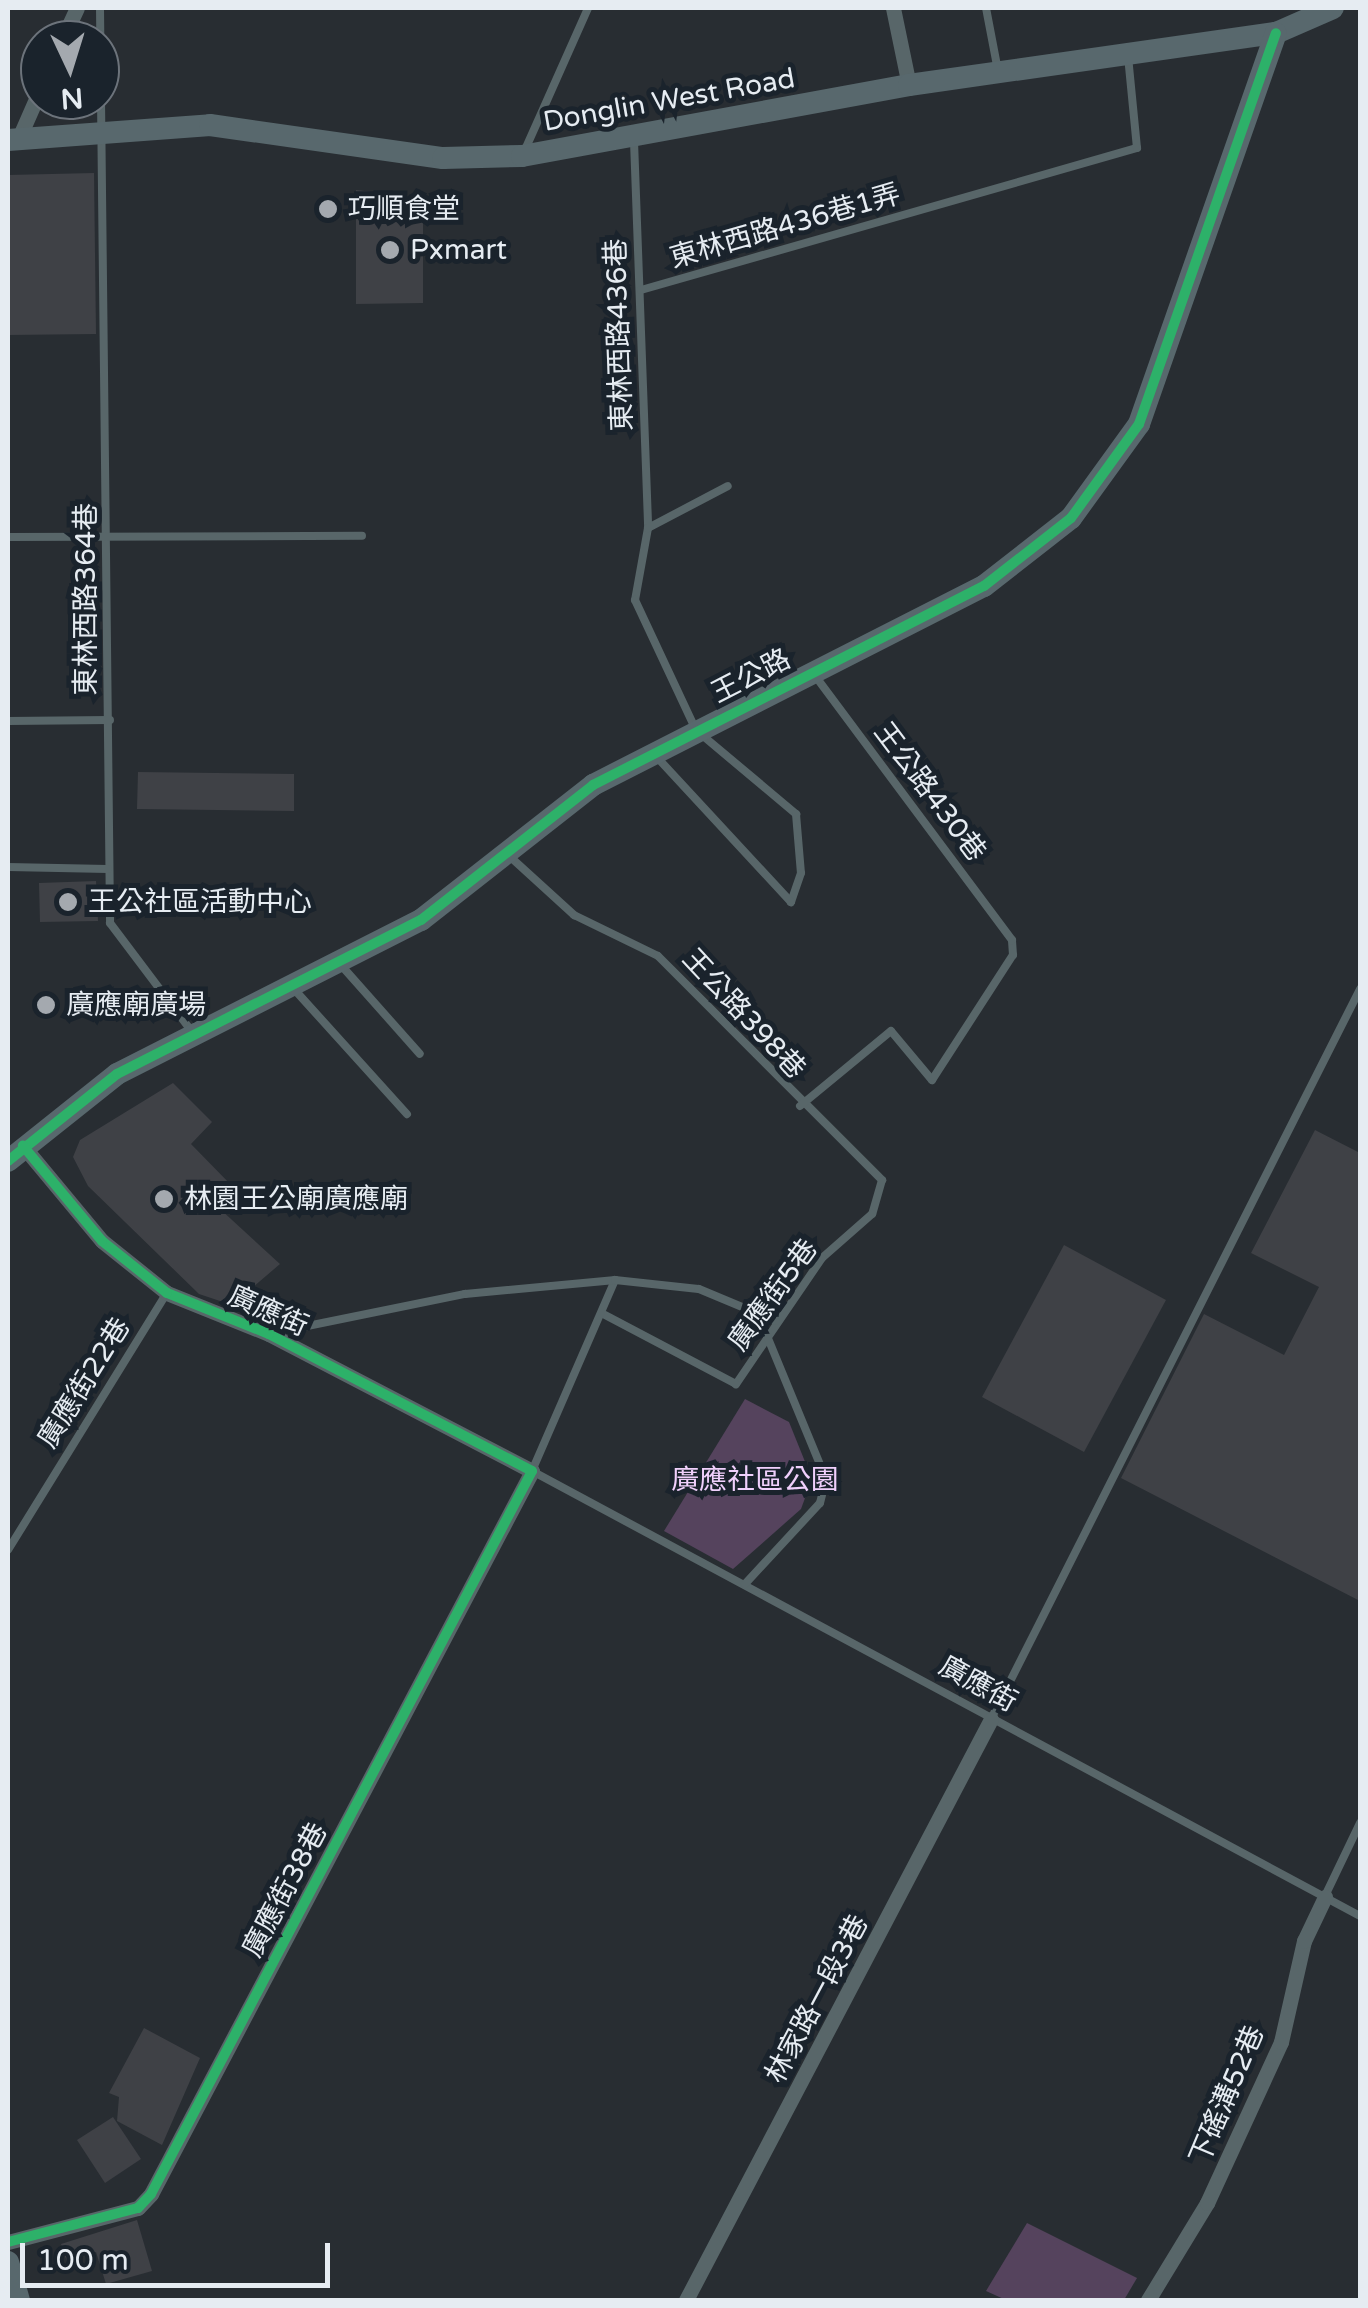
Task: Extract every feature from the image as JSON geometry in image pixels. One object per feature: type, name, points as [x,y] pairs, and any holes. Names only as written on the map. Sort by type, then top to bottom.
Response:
[{"type":"street","points":[[894,8],[909,85]]},
{"type":"street","name":"Donglin West Road","points":[[13,140],[210,125],[443,158],[522,156],[634,141],[909,85],[1276,33],[1333,8]]},
{"type":"street","name":"王公路","points":[[15,1153],[117,1074],[421,920],[593,785],[998,576],[1071,518],[1106,474],[1157,381],[1276,33]]},
{"type":"street","name":"廣應街","points":[[15,1153],[102,1241],[167,1292],[269,1334],[532,1471]]},
{"type":"street","name":"廣應街38巷","points":[[8,2242],[138,2208],[151,2194],[532,1471]]},
{"type":"street","name":"林家路一段3巷","points":[[686,2300],[991,1719]]},
{"type":"street","name":"下磘溝52巷","points":[[1148,2300],[1207,2203],[1281,2042],[1324,1897]]},
{"type":"street","points":[[8,2262],[19,2300]]},
{"type":"lane","name":"東林西路364巷","points":[[100,8],[107,134],[110,924],[195,1036]]},
{"type":"lane","points":[[522,156],[588,8]]},
{"type":"lane","points":[[986,8],[998,71]]},
{"type":"lane","name":"東林西路436巷1弄","points":[[640,290],[1137,148],[1127,52]]},
{"type":"lane","name":"東林西路436巷","points":[[634,141],[648,528],[636,600],[696,730],[796,814],[801,873],[792,902],[652,752]]},
{"type":"lane","points":[[648,528],[728,486]]},
{"type":"lane","points":[[8,537],[362,536]]},
{"type":"lane","name":"王公路430巷","points":[[800,1106],[891,1031],[932,1080],[1013,955],[1012,940],[812,671]]},
{"type":"lane","points":[[8,721],[110,720]]},
{"type":"lane","name":"王公路398巷","points":[[507,854],[574,915],[658,956],[800,1106]]},
{"type":"lane","points":[[8,867],[108,869]]},
{"type":"lane","points":[[340,964],[420,1054]]},
{"type":"lane","points":[[290,985],[407,1114]]},
{"type":"lane","points":[[991,1719],[1360,990]]},
{"type":"lane","name":"廣應街5巷","points":[[605,1315],[736,1384],[822,1258],[872,1214],[882,1180],[800,1106]]},
{"type":"lane","points":[[532,1471],[605,1315],[615,1280]]},
{"type":"lane","points":[[269,1334],[465,1294],[615,1280],[698,1289],[776,1322]]},
{"type":"lane","name":"廣應街22巷","points":[[8,1550],[167,1292]]},
{"type":"lane","points":[[745,1584],[820,1503],[826,1480],[767,1336]]},
{"type":"lane","name":"廣應街","points":[[532,1471],[1360,1916]]},
{"type":"lane","points":[[1324,1897],[1360,1823]]},
{"type":"green space","name":"廣應社區公園","points":[[745,1399],[789,1422],[812,1479],[801,1509],[733,1569],[664,1531]]},
{"type":"green space","points":[[1027,2223],[1137,2278],[1124,2300],[1006,2300],[986,2291]]},
{"type":"building","points":[[94,173],[96,334],[8,335],[8,175]]},
{"type":"building","name":"Pxmart","points":[[356,190],[423,198],[423,303],[356,304]]},
{"type":"building","points":[[138,772],[294,774],[294,811],[137,809]]},
{"type":"building","name":"王公社區活動中心","points":[[96,881],[98,921],[40,922],[39,883]]},
{"type":"building","name":"林園王公廟廣應廟","points":[[173,1083],[212,1122],[191,1144],[235,1189],[219,1208],[280,1264],[232,1305],[199,1294],[88,1186],[73,1157],[80,1140]]},
{"type":"building","points":[[1315,1130],[1360,1153],[1360,1601],[1121,1478],[1204,1314],[1284,1355],[1319,1287],[1251,1253]]},
{"type":"building","points":[[1064,1245],[1166,1300],[1084,1452],[982,1397]]},
{"type":"building","points":[[144,2028],[200,2058],[162,2145],[117,2121],[119,2097],[109,2093]]},
{"type":"building","points":[[113,2117],[141,2159],[105,2183],[77,2140]]},
{"type":"building","points":[[137,2220],[152,2271],[106,2284],[96,2252],[67,2262],[61,2244]]},
{"type":"cycle path","points":[[8,1161],[117,1074],[421,920],[593,785],[984,586],[1071,518],[1139,424],[1276,33]]},
{"type":"cycle path","points":[[8,2242],[138,2208],[151,2194],[532,1471],[269,1334],[167,1293],[102,1241],[23,1146]]},
{"type":"place","name":"巧順食堂","points":[[328,209]]},
{"type":"place","name":"Pxmart","points":[[390,250]]},
{"type":"place","name":"王公社區活動中心","points":[[68,902]]},
{"type":"place","name":"廣應廟廣場","points":[[46,1005]]},
{"type":"place","name":"林園王公廟廣應廟","points":[[164,1199]]}]
